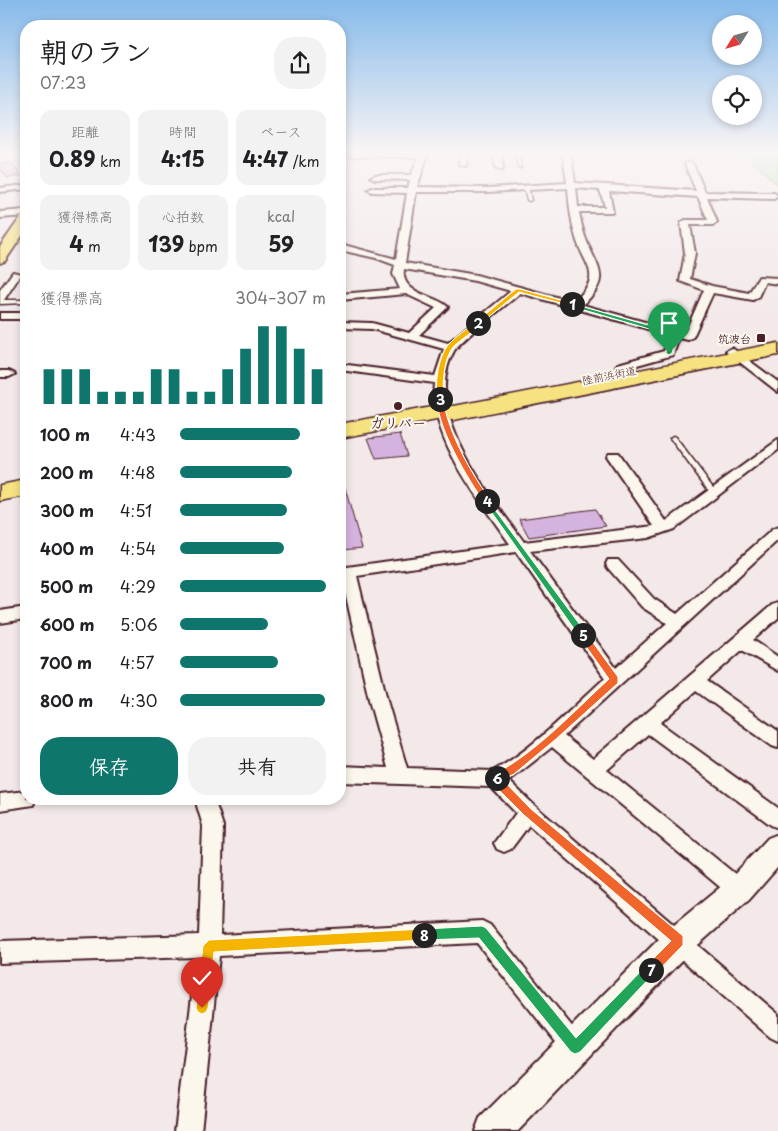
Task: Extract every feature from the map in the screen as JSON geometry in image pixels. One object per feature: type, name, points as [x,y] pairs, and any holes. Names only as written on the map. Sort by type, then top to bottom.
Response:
[{"type":"highway","name":"陸前浜街道","points":[[346,429],[442,412],[454,413],[736,354],[778,341]]},
{"type":"highway","name":"陸前浜街道","points":[[442,412],[450,406],[628,372],[736,354],[778,350]]},
{"type":"highway","points":[[0,493],[20,489]]},
{"type":"main road","points":[[0,258],[20,229]]},
{"type":"street","points":[[409,207],[398,274],[407,291],[443,307],[412,336]]},
{"type":"street","points":[[576,306],[592,290],[597,276],[595,265],[582,246],[574,209],[610,210],[609,207]]},
{"type":"street","points":[[708,207],[713,222],[685,223],[690,253],[685,281],[710,289],[753,297],[762,279],[778,281]]},
{"type":"street","points":[[0,215],[20,213]]},
{"type":"street","points":[[346,248],[428,271],[476,278],[688,337],[710,289]]},
{"type":"street","points":[[0,274],[20,274]]},
{"type":"street","points":[[0,298],[20,275]]},
{"type":"street","points":[[518,290],[450,346],[440,380],[439,396],[442,412],[469,475],[615,680]]},
{"type":"street","points":[[346,296],[407,291]]},
{"type":"street","points":[[0,316],[20,316]]},
{"type":"street","points":[[346,325],[372,326],[450,346]]},
{"type":"street","points":[[628,372],[622,366],[669,353],[674,334]]},
{"type":"street","points":[[736,354],[778,388]]},
{"type":"street","points":[[346,368],[440,380]]},
{"type":"street","points":[[346,572],[520,547],[648,533],[669,526],[778,444]]},
{"type":"street","points":[[613,456],[662,528]]},
{"type":"street","points":[[346,774],[494,779],[510,771],[615,680],[778,532]]},
{"type":"street","points":[[613,564],[648,603],[678,623]]},
{"type":"street","points":[[346,580],[400,776]]},
{"type":"street","points":[[594,770],[778,609]]},
{"type":"street","points":[[0,617],[20,614]]},
{"type":"street","points":[[741,641],[778,665]]},
{"type":"street","points":[[695,682],[778,741]]},
{"type":"street","points":[[647,723],[778,819]]},
{"type":"street","points":[[552,736],[739,890]]},
{"type":"street","points":[[494,779],[528,812],[679,940],[778,1029]]},
{"type":"street","points":[[0,802],[20,800]]},
{"type":"street","points":[[188,1131],[209,946],[213,826],[207,805]]},
{"type":"street","points":[[504,843],[528,812]]},
{"type":"street","points":[[494,1131],[679,940],[739,890],[778,846]]},
{"type":"street","points":[[0,952],[209,946],[482,932],[575,1048]]},
{"type":"lane","points":[[0,302],[20,302]]},
{"type":"lane","points":[[672,438],[714,492]]},
{"type":"building","points":[[400,434],[407,456],[376,459],[368,438]]},
{"type":"building","points":[[346,492],[362,548],[346,550]]},
{"type":"building","points":[[595,509],[606,526],[529,537],[519,519]]},
{"type":"place","name":"筑波台","points":[[761,338]]},
{"type":"place","name":"ガリバー","points":[[398,406]]},
{"type":"route","points":[[202,1008],[209,946],[482,932],[575,1048],[679,940],[528,812],[494,779],[510,771],[615,680],[469,475],[442,412],[439,396],[440,380],[450,346],[518,290],[674,334],[669,353]]}]
